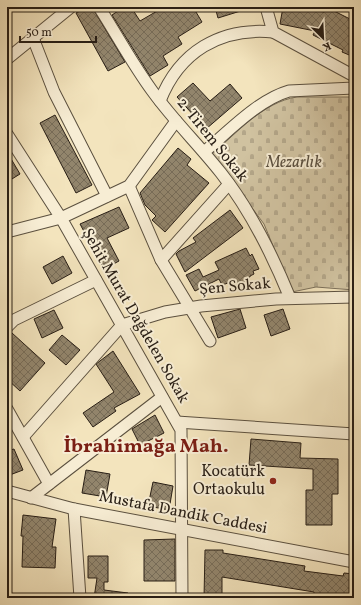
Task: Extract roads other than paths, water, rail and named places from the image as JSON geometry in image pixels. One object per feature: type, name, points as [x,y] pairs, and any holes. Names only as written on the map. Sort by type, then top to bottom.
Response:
[{"type":"street","points":[[7,59],[71,7]]},
{"type":"street","name":"2. Tirem Sokak","points":[[99,7],[160,101],[204,152],[229,184],[261,234],[290,298]]},
{"type":"street","points":[[266,7],[273,32]]},
{"type":"street","points":[[160,101],[164,90],[178,68],[187,59],[207,44],[239,33],[273,32],[354,76]]},
{"type":"street","points":[[33,38],[54,92],[107,196]]},
{"type":"street","points":[[204,152],[264,102],[280,94],[289,91],[354,88]]},
{"type":"street","points":[[7,232],[61,218],[129,186],[176,121]]},
{"type":"street","name":"Şehit Murat Dağdelen Sokak","points":[[7,134],[61,218],[181,430],[183,530],[182,598]]},
{"type":"street","points":[[161,260],[229,184]]},
{"type":"street","points":[[129,186],[161,260],[210,341]]},
{"type":"street","points":[[7,327],[14,320],[96,280]]},
{"type":"street","name":"Şen Sokak","points":[[122,325],[144,318],[190,308],[290,298],[354,297]]},
{"type":"street","points":[[23,437],[122,325]]},
{"type":"street","points":[[31,498],[162,397]]},
{"type":"street","points":[[7,409],[49,484]]},
{"type":"street","points":[[177,422],[354,434]]},
{"type":"street","name":"Mustafa Dandik Caddesi","points":[[7,491],[74,509],[354,562]]},
{"type":"street","points":[[74,509],[80,598]]},
{"type":"place","name":"Kocatürk Ortaokulu","points":[[273,481]]},
{"type":"district","name":"İbrahimağa Mah.","points":[[146,447]]},
{"type":"park label","name":"Mezarlık","points":[[294,163]]}]
